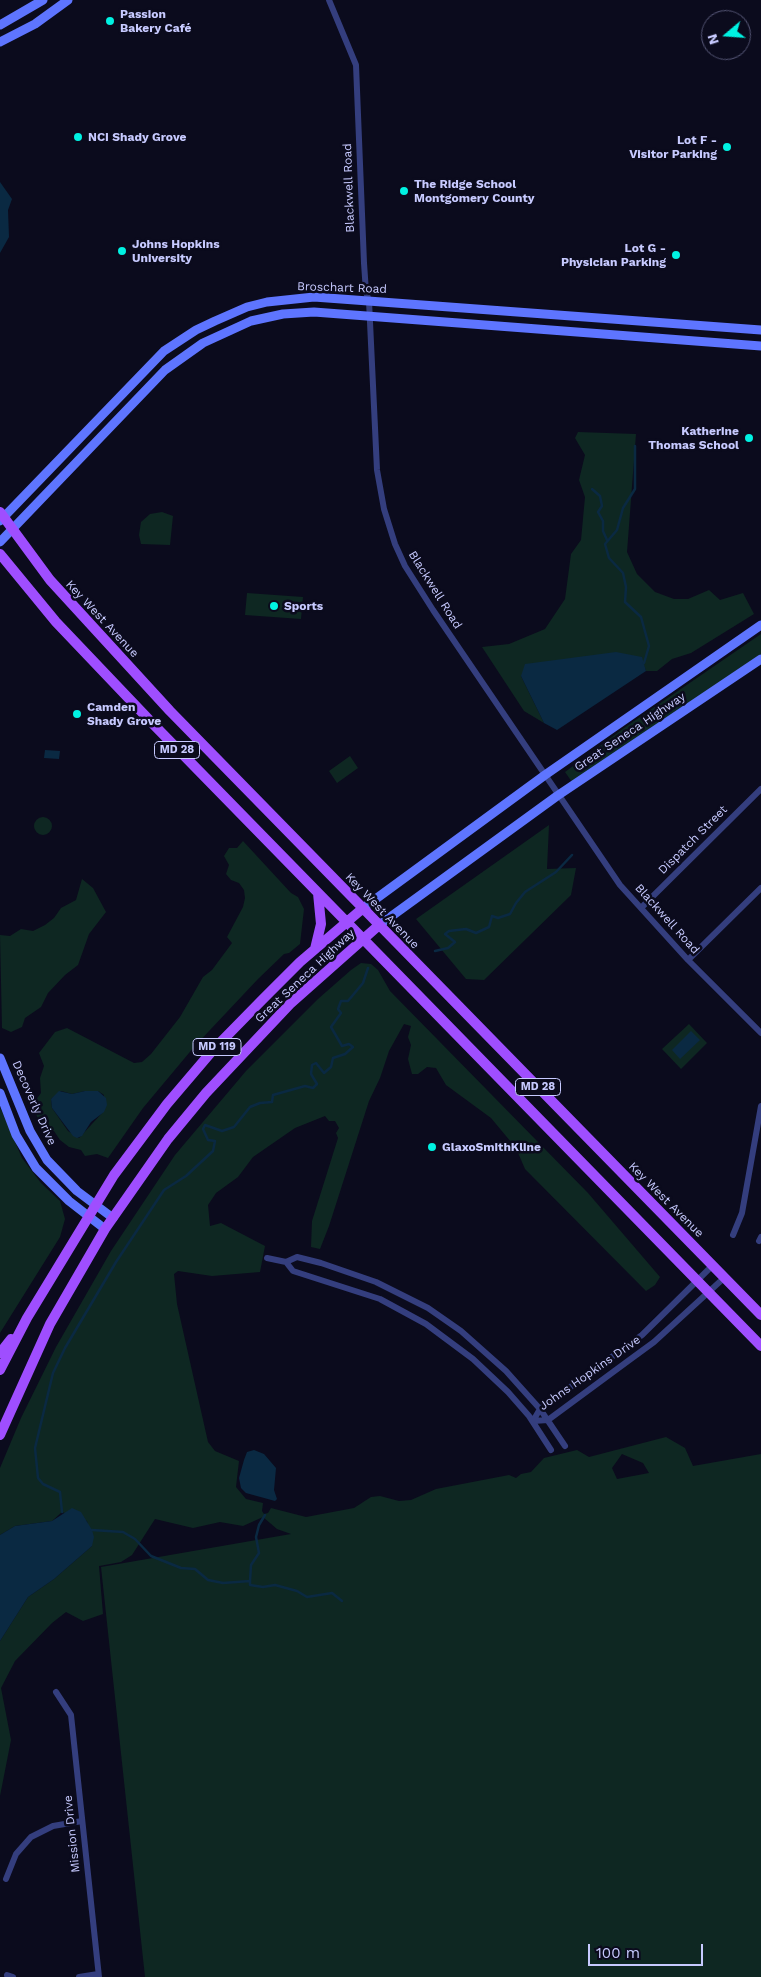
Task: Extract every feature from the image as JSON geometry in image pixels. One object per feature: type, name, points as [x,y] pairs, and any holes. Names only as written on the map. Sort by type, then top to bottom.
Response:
[{"type":"main road","name":"Key West Avenue","points":[[1,516],[13,529],[50,580],[170,711],[378,926],[761,1315]]},
{"type":"main road","name":"MD 28","points":[[0,554],[56,622],[362,940],[761,1346]]},
{"type":"main road","points":[[315,949],[322,924],[318,894]]},
{"type":"main road","name":"Great Seneca Highway","points":[[0,1370],[27,1318],[88,1216],[137,1144],[196,1070],[262,1000],[315,949],[362,909]]},
{"type":"main road","name":"Great Seneca Highway","points":[[0,1435],[50,1324],[105,1230],[168,1139],[206,1093],[290,1004],[378,926]]},
{"type":"main road","points":[[0,1353],[27,1318]]},
{"type":"street","points":[[0,25],[44,0]]},
{"type":"street","points":[[0,42],[35,24],[68,0]]},
{"type":"street","name":"Blackwell Road","points":[[329,0],[356,65],[364,262],[370,316],[377,470],[384,509],[395,544],[405,566],[433,610],[557,796],[620,885],[688,960],[761,1033]]},
{"type":"street","name":"Broschart Road","points":[[1,516],[156,358],[196,330],[246,307],[267,302],[314,297],[761,330]]},
{"type":"street","name":"Broschart Road","points":[[0,542],[165,370],[203,343],[251,321],[270,316],[314,312],[761,346]]},
{"type":"street","name":"Great Seneca Highway","points":[[362,909],[544,775],[761,626]]},
{"type":"street","name":"Great Seneca Highway","points":[[378,926],[447,874],[557,796],[761,659]]},
{"type":"street","name":"Dispatch Street","points":[[641,908],[761,789]]},
{"type":"street","points":[[688,960],[761,888]]},
{"type":"street","name":"Decoverly Drive","points":[[0,1058],[30,1131],[47,1160],[95,1206],[113,1218]]},
{"type":"street","points":[[0,1093],[16,1135],[36,1168],[69,1201],[105,1230]]},
{"type":"street","points":[[733,1235],[742,1213],[761,1106]]},
{"type":"street","points":[[267,1258],[286,1262],[297,1257],[321,1263],[376,1282],[416,1301],[461,1331],[506,1371],[540,1409],[565,1446]]},
{"type":"street","points":[[286,1262],[293,1271],[380,1299],[421,1320],[473,1359],[508,1392],[533,1421],[551,1450]]},
{"type":"street","name":"Johns Hopkins Drive","points":[[533,1421],[540,1409],[642,1335],[713,1265]]},
{"type":"street","name":"Johns Hopkins Drive","points":[[533,1421],[548,1420],[654,1342],[725,1277]]},
{"type":"street","name":"Mission Drive","points":[[56,1692],[71,1715],[98,1975]]},
{"type":"street","points":[[6,1879],[16,1854],[32,1837],[53,1826],[82,1820]]},
{"type":"street","points":[[79,1977],[98,1975]]},
{"type":"green space","points":[[578,432],[636,434],[627,552],[637,574],[655,592],[674,599],[688,599],[709,590],[720,600],[743,593],[754,614],[691,653],[672,659],[657,671],[646,671],[641,657],[521,676],[544,723],[524,711],[482,647],[509,644],[545,629],[565,599],[571,554],[581,540],[585,497],[579,480],[585,455],[575,438]]},
{"type":"green space","points":[[162,512],[173,516],[170,545],[141,544],[139,535],[141,522],[150,514]]},
{"type":"green space","name":"Sports","points":[[247,593],[303,597],[301,619],[245,615]]},
{"type":"green space","points":[[761,634],[761,654],[572,782],[565,772],[624,728]]},
{"type":"green space","points":[[350,756],[358,768],[337,783],[329,771]]},
{"type":"green space","points":[[39,817],[47,817],[52,822],[50,833],[39,835],[34,830],[34,822]]},
{"type":"green space","points":[[549,825],[547,869],[576,868],[571,895],[484,980],[466,979],[416,919]]},
{"type":"green space","points":[[243,841],[291,893],[298,897],[304,909],[300,944],[289,953],[284,954],[258,979],[194,1047],[143,1108],[108,1158],[97,1154],[85,1156],[81,1150],[69,1147],[60,1140],[54,1131],[44,1131],[40,1123],[32,1105],[41,1093],[40,1078],[44,1066],[39,1053],[55,1032],[67,1028],[134,1063],[142,1062],[151,1054],[180,1017],[203,977],[212,970],[232,943],[227,937],[243,907],[245,898],[244,890],[239,883],[231,880],[226,874],[229,865],[224,856],[229,848],[237,848]],"holes":[[[61,1091],[72,1094],[98,1091],[104,1095],[104,1111],[79,1138],[68,1131],[52,1108],[51,1099]]]},
{"type":"green space","points":[[82,879],[93,888],[106,912],[89,934],[78,965],[65,975],[48,993],[41,1007],[25,1018],[22,1027],[11,1032],[2,1028],[0,935],[10,936],[21,929],[33,931],[45,925],[54,918],[61,908],[76,900]]},
{"type":"green space","points":[[361,963],[371,964],[378,970],[390,991],[588,1193],[660,1277],[655,1285],[646,1291],[525,1169],[516,1148],[491,1118],[446,1085],[436,1068],[427,1067],[418,1074],[412,1074],[408,1059],[411,1045],[408,1037],[411,1026],[404,1024],[389,1051],[380,1078],[369,1101],[320,1249],[311,1247],[312,1221],[338,1138],[336,1133],[339,1128],[335,1121],[329,1121],[325,1116],[295,1128],[253,1157],[238,1177],[216,1193],[208,1205],[210,1226],[221,1223],[265,1246],[260,1272],[212,1276],[178,1271],[174,1274],[177,1304],[208,1442],[215,1451],[239,1461],[236,1487],[246,1499],[263,1503],[262,1511],[264,1514],[268,1513],[271,1508],[306,1517],[354,1508],[371,1497],[380,1496],[399,1501],[411,1500],[436,1489],[509,1475],[516,1478],[521,1474],[531,1472],[544,1458],[577,1450],[589,1457],[666,1437],[685,1448],[693,1466],[761,1454],[761,1977],[145,1977],[101,1567],[291,1534],[277,1529],[263,1517],[243,1526],[220,1522],[193,1528],[155,1519],[132,1555],[121,1562],[99,1566],[103,1614],[83,1621],[66,1612],[52,1623],[15,1661],[1,1688],[11,1740],[0,1796],[0,1641],[28,1597],[54,1579],[92,1546],[87,1521],[62,1512],[52,1521],[15,1526],[0,1535],[0,1468],[21,1418],[56,1347],[111,1251],[175,1155],[246,1071],[318,999]],"holes":[[[622,1454],[643,1463],[649,1473],[617,1479],[612,1468]]]},
{"type":"green space","points":[[689,1024],[707,1043],[681,1069],[662,1049]]},
{"type":"green space","points":[[0,1107],[22,1158],[41,1183],[60,1201],[65,1219],[60,1237],[0,1333]]},
{"type":"water","points":[[0,182],[12,199],[8,210],[9,237],[0,253]]},
{"type":"water","points":[[616,652],[642,657],[646,671],[557,730],[544,723],[521,676],[525,664]]},
{"type":"water","points":[[45,750],[60,751],[59,759],[44,758]]},
{"type":"water","points":[[691,1031],[700,1040],[680,1059],[672,1050]]},
{"type":"water","points":[[59,1091],[72,1094],[98,1091],[106,1098],[107,1105],[104,1112],[91,1122],[82,1136],[77,1138],[73,1136],[52,1108],[51,1099]]},
{"type":"water","points":[[254,1450],[264,1454],[276,1468],[274,1490],[277,1499],[275,1501],[246,1493],[241,1488],[239,1478],[244,1460],[247,1452]]},
{"type":"water","points":[[72,1508],[81,1512],[92,1530],[94,1537],[92,1546],[54,1579],[28,1597],[0,1641],[0,1535],[15,1526],[52,1521]]},
{"type":"waterway","points":[[635,446],[635,489],[623,508],[617,530],[605,544],[609,558],[623,573],[626,587],[625,602],[641,617],[649,646],[644,663]]},
{"type":"waterway","points":[[592,489],[600,496],[602,506],[598,512],[603,521],[603,531],[607,540]]},
{"type":"waterway","points":[[435,951],[448,948],[455,942],[445,934],[449,931],[466,929],[476,933],[489,927],[492,916],[498,918],[510,914],[525,892],[556,872],[572,855]]},
{"type":"waterway","points":[[62,1512],[60,1492],[43,1484],[38,1478],[35,1448],[53,1373],[65,1348],[116,1262],[164,1190],[186,1176],[213,1151],[215,1141],[208,1140],[203,1129],[205,1125],[222,1131],[234,1127],[250,1107],[260,1103],[272,1102],[273,1095],[305,1086],[313,1088],[317,1084],[311,1074],[312,1065],[316,1063],[324,1073],[331,1067],[333,1058],[345,1054],[353,1047],[349,1044],[342,1046],[331,1027],[341,1013],[338,1009],[341,1001],[348,1001],[363,983],[368,968]]},
{"type":"waterway","points":[[250,1581],[251,1565],[259,1553],[256,1537],[259,1525],[265,1515]]},
{"type":"waterway","points":[[92,1530],[123,1532],[135,1539],[151,1556],[181,1568],[195,1569],[208,1580],[223,1583],[250,1581],[250,1585],[263,1587],[275,1585],[297,1591],[307,1597],[332,1593],[342,1601]]},
{"type":"place","name":"Passion Bakery Café","points":[[110,21]]},
{"type":"place","name":"NCI Shady Grove","points":[[78,137]]},
{"type":"place","name":"Lot F - Visitor Parking","points":[[727,147]]},
{"type":"place","name":"The Ridge School Montgomery County","points":[[404,191]]},
{"type":"place","name":"Johns Hopkins University","points":[[122,251]]},
{"type":"place","name":"Lot G - Physician Parking","points":[[676,255]]},
{"type":"place","name":"Katherine Thomas School","points":[[749,438]]},
{"type":"place","name":"Sports","points":[[274,606]]},
{"type":"place","name":"Camden Shady Grove","points":[[77,714]]},
{"type":"place","name":"GlaxoSmithKline","points":[[432,1147]]}]
